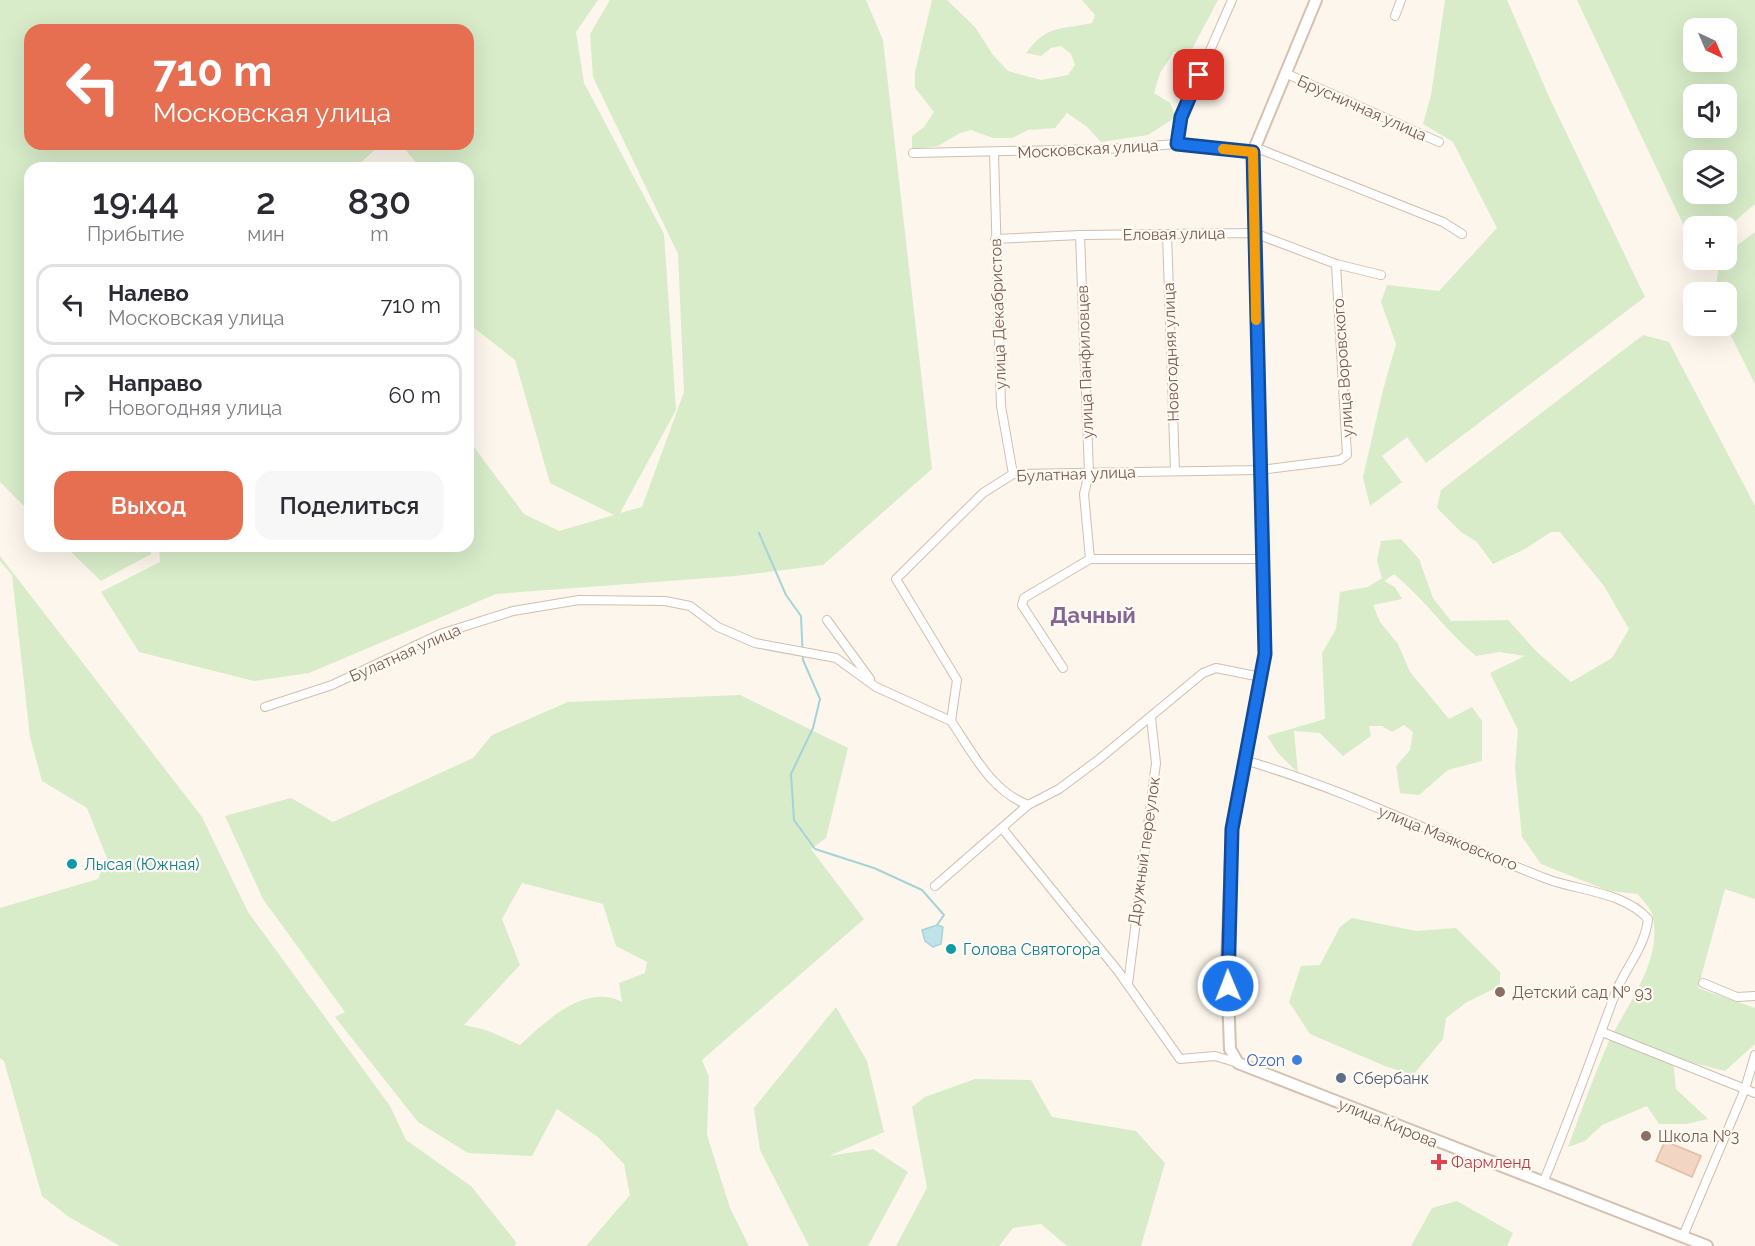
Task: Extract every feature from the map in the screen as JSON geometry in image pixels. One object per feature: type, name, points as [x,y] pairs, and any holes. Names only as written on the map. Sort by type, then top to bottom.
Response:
[{"type":"street","points":[[1177,144],[1181,117],[1232,0]]},
{"type":"street","points":[[1238,1063],[1230,1049],[1227,965],[1232,829],[1265,654],[1265,559],[1260,470],[1253,152],[1316,0]]},
{"type":"street","points":[[1395,16],[1401,0]]},
{"type":"street","name":"Брусничная улица","points":[[1285,74],[1439,142]]},
{"type":"street","name":"Московская улица","points":[[913,153],[994,153],[1177,144],[1253,152],[1262,150],[1443,222],[1462,234]]},
{"type":"street","name":"улица Декабристов","points":[[994,153],[1001,406],[1013,474]]},
{"type":"street","name":"Еловая улица","points":[[995,239],[1080,235],[1254,233],[1336,264],[1381,275]]},
{"type":"street","name":"Новогодняя улица","points":[[1167,234],[1175,471]]},
{"type":"street","name":"улица Панфиловцев","points":[[1080,235],[1089,473],[1084,494],[1090,559]]},
{"type":"street","name":"улица Воровского","points":[[1260,470],[1340,460],[1347,455],[1336,264]]},
{"type":"street","name":"Булатная улица","points":[[265,707],[332,685],[440,634],[513,611],[579,600],[665,601],[690,606],[718,627],[755,643],[836,658],[876,687],[951,721],[957,680],[896,579],[983,493],[1013,474],[1260,470]]},
{"type":"street","points":[[1062,668],[1022,605],[1024,598],[1090,559],[1265,559]]},
{"type":"street","points":[[827,620],[876,687]]},
{"type":"street","points":[[935,886],[1028,805],[1059,789],[1152,718],[1186,684],[1216,668],[1261,677]]},
{"type":"street","name":"Дружный переулок","points":[[1128,984],[1156,764],[1152,718]]},
{"type":"street","points":[[951,721],[997,787],[1028,805]]},
{"type":"street","name":"улица Маяковского","points":[[1244,760],[1328,789],[1549,879],[1637,906],[1647,919],[1646,934],[1616,991],[1602,1032]]},
{"type":"street","points":[[1002,828],[1128,984],[1180,1059],[1215,1056],[1238,1063]]},
{"type":"street","points":[[1703,983],[1737,997],[1755,996]]},
{"type":"street","points":[[1543,1183],[1602,1032],[1755,1093]]},
{"type":"street","points":[[1683,1236],[1745,1089],[1755,1055]]},
{"type":"street","name":"улица Кирова","points":[[1238,1063],[1707,1246]]},
{"type":"green space","points":[[0,0],[598,0],[576,32],[584,83],[664,234],[676,410],[620,513],[642,507],[684,392],[678,254],[593,77],[590,34],[610,0],[866,0],[883,40],[932,469],[823,565],[735,576],[496,594],[309,673],[254,681],[139,652],[101,592],[160,562],[159,552],[474,552],[474,447],[524,514],[559,531],[614,515],[550,483],[515,360],[474,328],[474,162],[416,162],[405,150],[474,150],[474,24],[24,24],[24,150],[375,150],[361,162],[24,162],[24,506],[0,482]]},
{"type":"green space","points":[[932,0],[947,0],[975,27],[993,55],[1008,71],[1041,80],[1068,75],[1075,65],[1071,54],[1061,46],[1051,48],[1041,56],[1026,53],[1048,33],[1092,23],[1095,15],[1082,0],[1218,0],[1190,53],[1174,52],[1160,73],[1154,93],[1170,103],[1176,117],[1148,135],[1101,142],[1086,126],[1067,113],[1055,128],[1028,130],[1012,138],[993,138],[971,130],[960,133],[938,146],[912,149],[912,136],[924,127],[934,112],[915,88],[915,72]]},
{"type":"green space","points":[[1445,0],[1507,0],[1550,99],[1645,297],[1426,463],[1407,437],[1382,456],[1402,482],[1370,506],[1363,477],[1396,344],[1381,302],[1387,285],[1439,291],[1497,228],[1453,142],[1423,124],[1431,95]]},
{"type":"green space","points":[[1577,0],[1755,0],[1755,204],[1737,219],[1737,216],[1683,216],[1683,224]]},
{"type":"green space","points":[[1755,232],[1755,384],[1731,336],[1737,336],[1737,282],[1717,282],[1718,270],[1737,270],[1737,246]]},
{"type":"green space","points":[[1643,335],[1669,342],[1755,506],[1755,899],[1725,889],[1698,988],[1755,1008],[1755,1044],[1725,1071],[1673,1058],[1676,1089],[1708,1119],[1687,1124],[1659,1124],[1647,1106],[1602,1125],[1585,1141],[1568,1147],[1606,1048],[1647,969],[1654,935],[1653,917],[1638,894],[1609,891],[1541,864],[1522,837],[1515,768],[1518,730],[1490,673],[1525,656],[1499,652],[1476,656],[1394,574],[1384,581],[1395,587],[1402,599],[1373,605],[1380,622],[1398,644],[1410,672],[1449,719],[1472,707],[1482,721],[1482,761],[1448,770],[1419,795],[1400,793],[1396,766],[1410,750],[1413,732],[1404,725],[1392,732],[1382,726],[1369,726],[1371,736],[1343,756],[1320,733],[1294,731],[1298,773],[1278,753],[1267,736],[1325,719],[1322,653],[1336,629],[1340,592],[1368,587],[1382,578],[1377,561],[1381,541],[1401,539],[1419,559],[1433,598],[1451,621],[1508,620],[1537,652],[1571,682],[1612,658],[1629,629],[1604,586],[1560,532],[1551,532],[1525,549],[1493,564],[1477,542],[1461,532],[1437,508],[1441,490]]},
{"type":"green space","points":[[71,552],[151,552],[151,554],[101,581]]},
{"type":"green space","points":[[0,556],[202,817],[248,912],[390,1106],[406,1140],[471,1186],[516,1242],[515,1246],[120,1246],[69,1217],[42,1196],[4,1061],[0,1058],[0,908],[98,879],[107,858],[87,808],[42,781],[30,737],[12,575],[0,561]]},
{"type":"green space","points":[[740,695],[848,748],[826,838],[811,849],[864,919],[702,1060],[709,1077],[707,1135],[730,1208],[749,1246],[586,1246],[630,1195],[624,1164],[598,1137],[557,1109],[532,1156],[468,1153],[418,1122],[335,1017],[345,1012],[263,899],[225,816],[291,798],[333,822],[473,758],[492,735],[568,702]],"holes":[[[522,883],[603,904],[616,946],[647,962],[645,973],[619,983],[622,1002],[608,997],[594,997],[580,1001],[554,1016],[520,1045],[486,1030],[464,1025],[520,965],[502,919]]]},
{"type":"green space","points":[[1352,918],[1416,931],[1456,928],[1500,972],[1500,986],[1467,1002],[1446,1018],[1443,1039],[1413,1075],[1385,1066],[1310,1034],[1289,1002],[1301,966],[1320,965],[1340,927]]},
{"type":"green space","points":[[836,1007],[867,1061],[884,1132],[829,1156],[873,1149],[908,1172],[868,1246],[809,1246],[760,1150],[754,1108]]},
{"type":"green space","points":[[975,1079],[1031,1080],[1052,1117],[1136,1131],[1165,1163],[1141,1246],[1067,1246],[1041,1224],[1013,1228],[999,1246],[896,1246],[927,1188],[912,1107],[925,1097]]},
{"type":"green space","points":[[1457,1201],[1513,1233],[1507,1246],[1411,1246],[1432,1208]]},
{"type":"water","points":[[937,925],[943,927],[941,944],[933,947],[925,941],[922,930]]},
{"type":"building","points":[[1665,1141],[1701,1156],[1692,1177],[1656,1161]]},
{"type":"waterway","points":[[759,533],[786,595],[801,616],[803,660],[820,699],[813,728],[791,774],[794,820],[815,849],[874,868],[922,890],[944,915],[937,925]]},
{"type":"slow traffic","points":[[1223,149],[1253,152],[1256,320]]},
{"type":"place","name":"Лысая (Южная)","points":[[72,864]]},
{"type":"place","name":"Голова Святогора","points":[[951,949]]},
{"type":"place","name":"Детский сад № 93","points":[[1500,992]]},
{"type":"place","name":"Ozon","points":[[1297,1060]]},
{"type":"place","name":"Сбербанк","points":[[1341,1078]]},
{"type":"place","name":"Школа №3","points":[[1646,1136]]},
{"type":"place","name":"Фармленд","points":[[1439,1162]]},
{"type":"district","name":"Дачный","points":[[1093,615]]},
{"type":"route","points":[[1199,75],[1181,117],[1177,144],[1253,152],[1260,470],[1265,559],[1265,654],[1232,829],[1228,986]]}]
